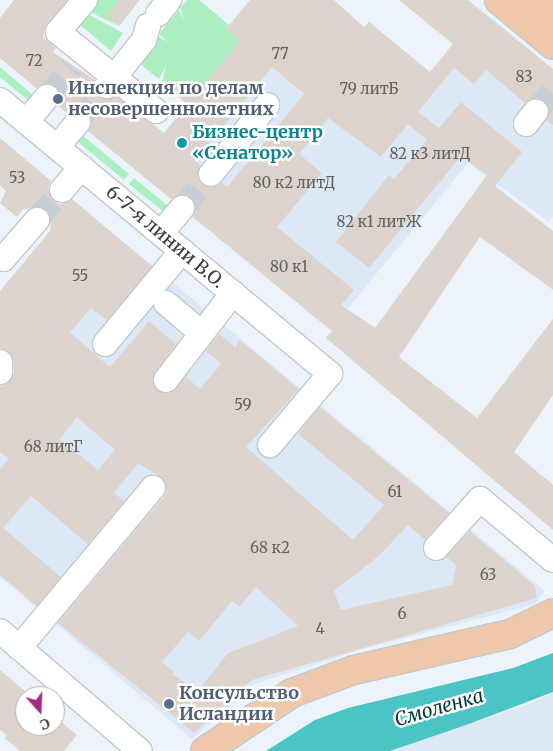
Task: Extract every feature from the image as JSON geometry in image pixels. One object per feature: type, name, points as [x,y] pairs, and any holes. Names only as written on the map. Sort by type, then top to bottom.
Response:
[{"type":"main road","points":[[499,0],[553,45]]},
{"type":"main road","points":[[531,0],[553,18]]},
{"type":"main road","points":[[204,751],[292,693],[354,670],[510,634],[553,612]]},
{"type":"street","points":[[85,0],[58,32],[78,60],[156,111]]},
{"type":"street","points":[[111,82],[144,40],[159,13]]},
{"type":"street","points":[[26,122],[47,97]]},
{"type":"street","name":"6-7-я линии В.О.","points":[[0,100],[330,374],[270,446]]},
{"type":"street","points":[[211,174],[267,105]]},
{"type":"street","points":[[58,147],[78,122]]},
{"type":"street","points":[[62,190],[81,167]]},
{"type":"street","points":[[161,233],[182,208]]},
{"type":"street","points":[[1,263],[36,220]]},
{"type":"street","points":[[105,344],[182,251]]},
{"type":"street","points":[[166,380],[200,332],[233,293]]},
{"type":"street","points":[[166,303],[200,332]]},
{"type":"street","points":[[0,362],[0,372]]},
{"type":"street","points":[[19,648],[153,488]]},
{"type":"street","points":[[436,548],[480,499],[553,560]]},
{"type":"street","points":[[0,632],[140,751]]},
{"type":"street","points":[[96,712],[110,751]]},
{"type":"shaded area","points":[[493,20],[553,69],[553,216],[548,221],[468,163],[330,330],[134,169],[240,41],[381,157]]},
{"type":"shaded area","points":[[137,253],[545,591],[535,604],[360,650],[255,684],[192,739],[0,577],[0,380],[7,372],[25,387]]},
{"type":"shaded area","points":[[553,692],[553,751],[390,751],[535,702]]},
{"type":"green space","points":[[97,0],[120,0],[107,15],[119,26],[88,11]]},
{"type":"green space","points":[[187,0],[199,0],[229,25],[226,29],[240,41],[189,103],[186,83],[181,79],[172,90],[162,82],[166,66],[159,79],[140,64],[140,58],[158,36],[168,43],[159,34],[179,10],[185,22],[180,8]]},
{"type":"green space","points":[[86,13],[123,33],[111,51],[78,23]]},
{"type":"green space","points":[[0,67],[39,100],[35,106],[0,77]]},
{"type":"green space","points":[[76,130],[129,174],[124,180],[71,136]]},
{"type":"green space","points":[[134,178],[168,206],[164,212],[129,184]]},
{"type":"water","name":"Смоленка","points":[[553,653],[553,692],[390,751],[266,751],[315,720],[348,708],[513,668]]},
{"type":"building","points":[[14,0],[67,0],[45,29],[43,37],[56,48],[53,52],[95,80],[94,90],[99,97],[116,96],[164,133],[187,105],[172,90],[181,79],[198,92],[240,41],[226,29],[250,0],[334,0],[364,27],[369,22],[430,72],[453,44],[399,0],[468,0],[553,69],[553,125],[546,120],[550,112],[545,100],[537,97],[525,103],[486,70],[474,84],[454,68],[418,112],[439,128],[461,102],[522,152],[495,186],[553,231],[553,290],[480,237],[399,357],[477,418],[553,319],[553,395],[514,452],[553,485],[553,530],[326,338],[332,331],[193,217],[196,210],[191,198],[184,194],[171,199],[88,131],[91,118],[86,111],[74,109],[67,113],[58,106],[60,93],[55,86],[43,84],[36,88],[0,58],[0,18]],"holes":[[[272,67],[304,94],[227,187],[222,183],[215,187],[203,185],[198,178],[200,165],[195,161]],[[328,118],[381,157],[408,124],[427,140],[394,179],[389,175],[336,242],[369,268],[461,156],[487,175],[375,328],[341,305],[354,290],[277,227],[322,173],[299,154]]]},
{"type":"building","points":[[120,0],[140,0],[119,26],[106,15]]},
{"type":"building","points":[[0,138],[51,181],[48,188],[53,200],[60,204],[72,199],[152,266],[107,321],[91,308],[70,333],[110,367],[149,321],[176,344],[155,372],[154,386],[158,391],[171,393],[186,377],[200,389],[221,364],[206,351],[219,334],[235,347],[240,340],[299,389],[246,447],[353,540],[384,505],[298,434],[320,407],[449,513],[425,540],[408,525],[380,555],[334,591],[341,610],[452,585],[456,565],[446,557],[470,531],[535,586],[537,598],[252,680],[194,733],[58,623],[164,497],[166,484],[161,477],[138,463],[114,493],[124,501],[88,544],[31,496],[3,528],[61,577],[37,606],[0,575],[0,469],[9,459],[0,452],[0,386],[7,384],[14,372],[12,356],[0,348],[0,291],[50,231],[51,222],[46,210],[40,207],[23,209],[17,217],[0,203],[6,191],[0,185]],"holes":[[[77,417],[115,450],[98,470],[60,439]],[[256,587],[298,626],[228,653],[198,691],[172,674],[174,672],[162,662],[188,632],[199,641],[232,601],[239,607]]]},
{"type":"building","points":[[0,670],[19,686],[15,686],[15,736],[65,736],[65,725],[77,735],[64,751],[20,751],[4,738],[7,735],[0,730]]},
{"type":"tunnel","points":[[47,97],[72,67]]},
{"type":"tunnel","points":[[78,122],[107,86]]},
{"type":"tunnel","points":[[536,111],[553,91]]},
{"type":"tunnel","points":[[182,208],[211,174]]},
{"type":"tunnel","points":[[37,220],[62,190]]},
{"type":"place","name":"Инспекция по делам несовершеннолетних","points":[[58,99]]},
{"type":"place","name":"Бизнес-центр «Сенатор»","points":[[182,143]]},
{"type":"place","name":"Консульство Исландии","points":[[169,704]]}]
